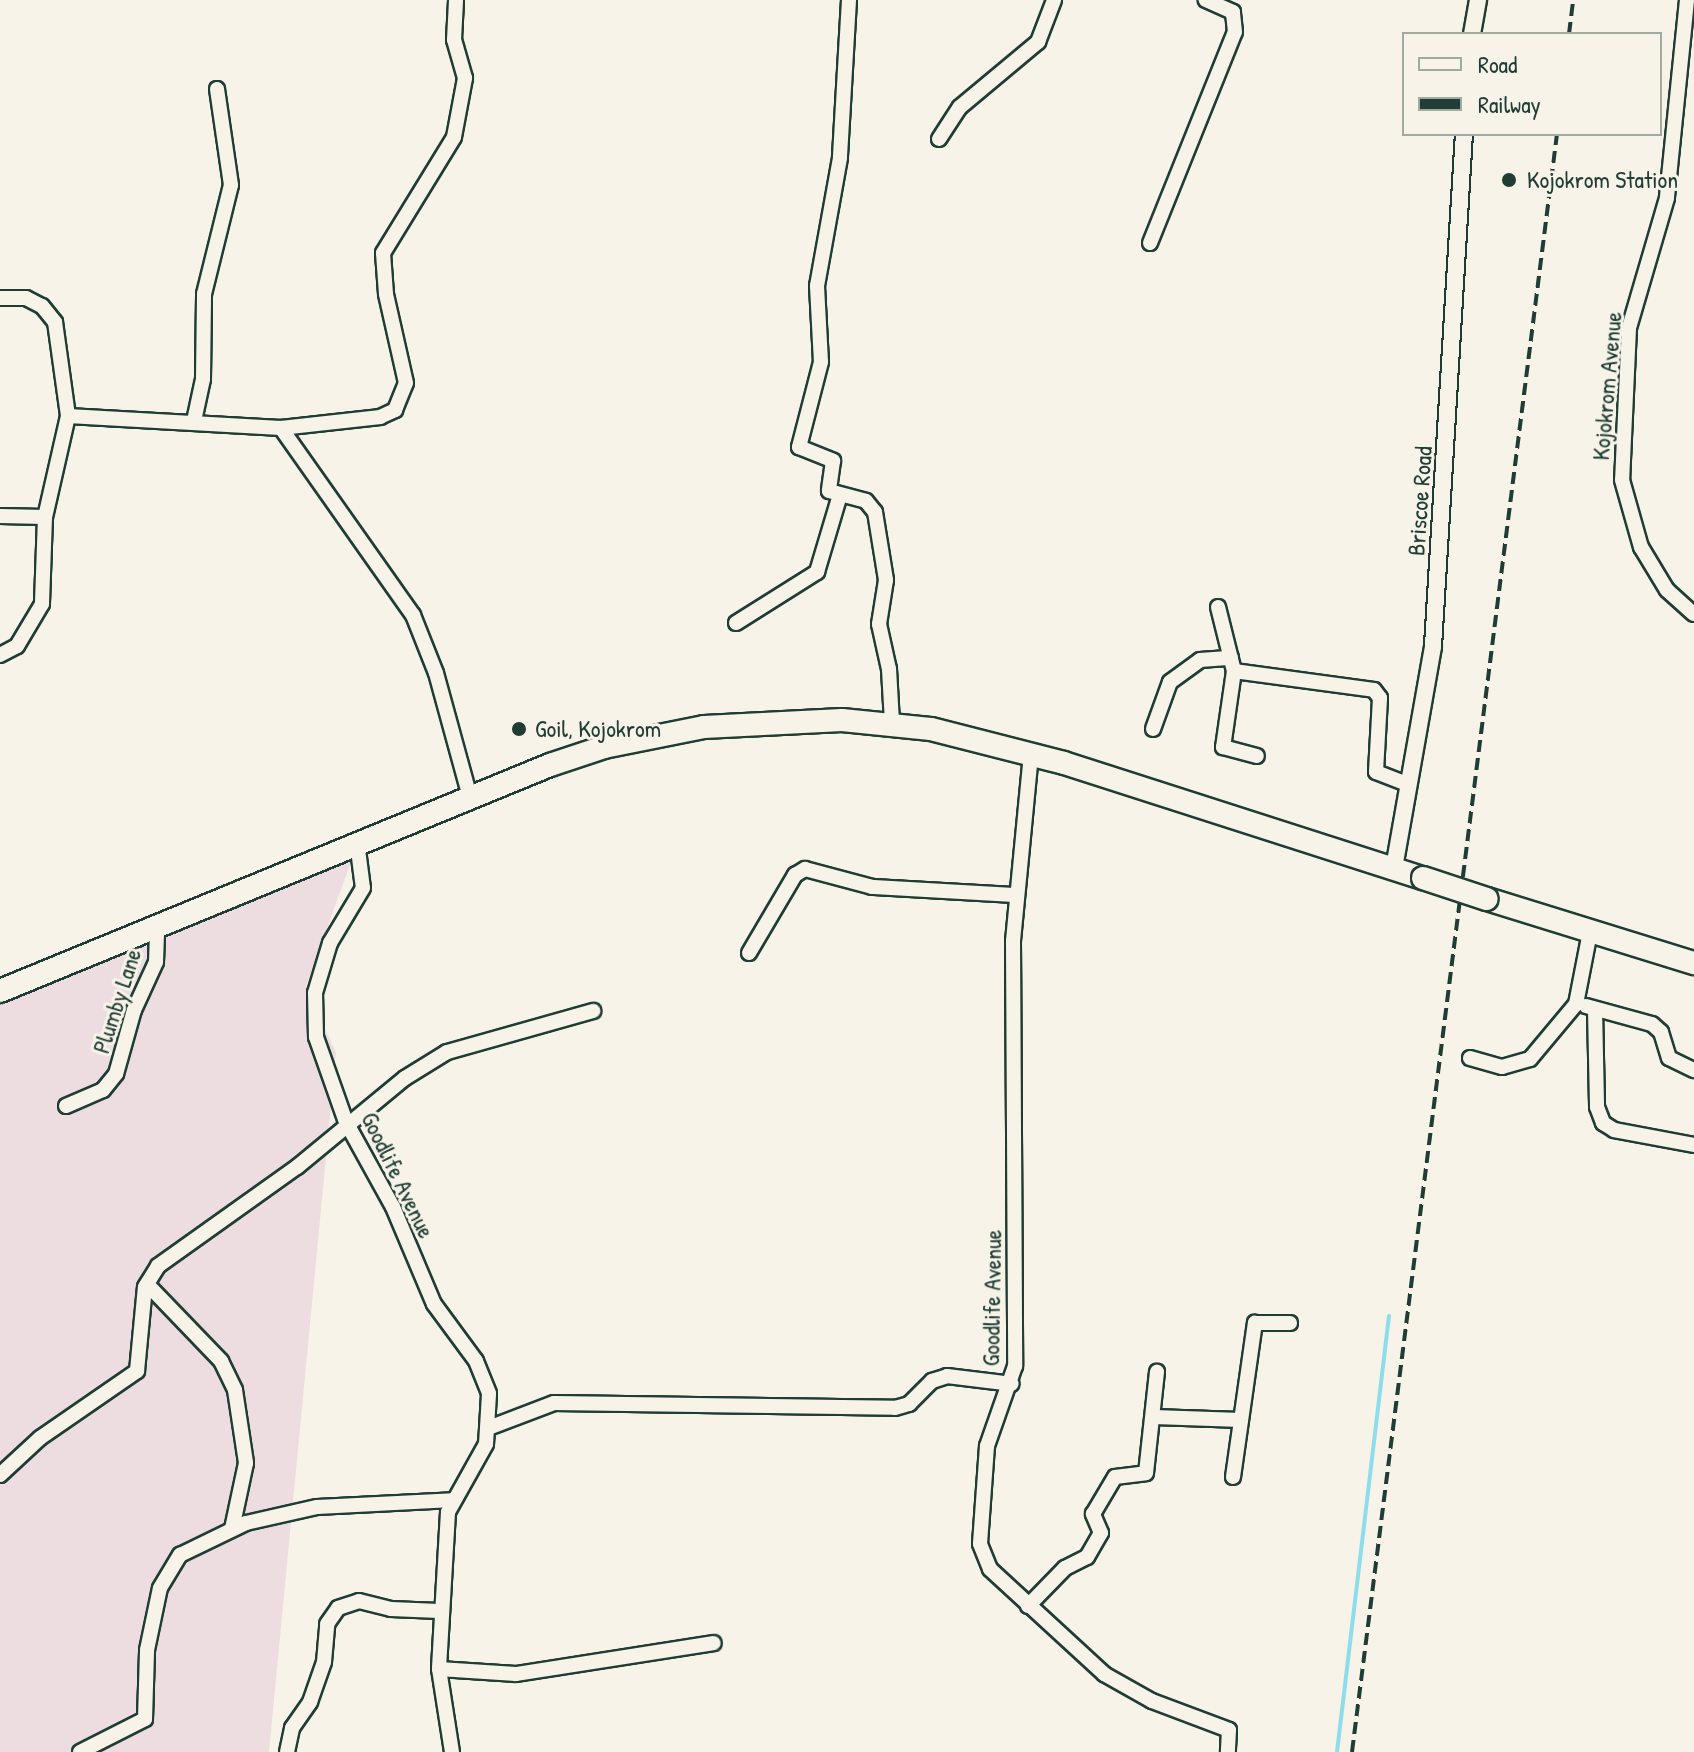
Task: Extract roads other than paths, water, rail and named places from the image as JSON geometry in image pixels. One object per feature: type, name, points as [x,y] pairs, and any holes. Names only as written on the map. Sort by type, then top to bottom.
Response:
[{"type":"highway","points":[[0,991],[357,842],[604,747],[665,732],[802,720],[892,723],[1031,754],[1694,963]]},
{"type":"street","points":[[68,416],[281,428],[380,417],[401,401],[406,383],[386,294],[383,253],[454,137],[465,78],[454,40],[456,0]]},
{"type":"street","points":[[849,0],[840,158],[817,286],[821,362],[799,445],[832,459],[828,489],[866,501],[875,512],[886,580],[879,624],[889,669],[892,723]]},
{"type":"street","points":[[939,139],[960,107],[1038,42],[1054,0]]},
{"type":"street","points":[[1150,243],[1235,32],[1233,12],[1206,0]]},
{"type":"street","points":[[1472,32],[1478,0]]},
{"type":"street","name":"Kojokrom Avenue","points":[[1687,0],[1688,94],[1663,219],[1629,328],[1622,480],[1641,547],[1667,590],[1694,614]]},
{"type":"street","points":[[194,421],[203,379],[204,294],[231,185],[217,89]]},
{"type":"street","name":"Briscoe Road","points":[[1394,868],[1430,674],[1441,553],[1464,136]]},
{"type":"street","points":[[0,298],[26,298],[42,306],[55,322],[68,416],[45,517],[42,604],[17,646],[0,655]]},
{"type":"street","points":[[281,428],[413,615],[436,673],[470,797]]},
{"type":"street","points":[[736,623],[817,572],[840,495]]},
{"type":"street","points":[[0,516],[45,517]]},
{"type":"street","points":[[1218,607],[1232,664],[1223,747],[1257,756]]},
{"type":"street","points":[[1153,729],[1165,691],[1187,666],[1207,658],[1374,690],[1380,698],[1376,772],[1408,784]]},
{"type":"street","name":"Goodlife Avenue","points":[[1031,754],[1016,895],[1012,1384],[987,1446],[980,1544],[990,1569],[1104,1674],[1152,1701],[1229,1730],[1228,1752]]},
{"type":"street","name":"Goodlife Avenue","points":[[357,842],[363,888],[330,943],[313,1009],[316,1037],[346,1122],[393,1207],[434,1304],[476,1361],[489,1394],[491,1427]]},
{"type":"street","points":[[749,953],[795,875],[805,869],[872,887],[1016,895]]},
{"type":"street","name":"Plumby Lane","points":[[66,1106],[103,1090],[116,1074],[134,1010],[156,962],[157,928]]},
{"type":"street","points":[[1470,1058],[1502,1067],[1521,1065],[1576,1004],[1590,932]]},
{"type":"street","points":[[1576,1004],[1652,1024],[1661,1032],[1669,1058],[1694,1070]]},
{"type":"street","points":[[1595,1009],[1597,1107],[1603,1123],[1614,1130],[1694,1145]]},
{"type":"street","points":[[0,1475],[40,1438],[137,1371],[147,1284],[158,1266],[297,1167],[346,1122],[447,1052],[593,1011]]},
{"type":"street","points":[[147,1284],[221,1361],[235,1390],[246,1463],[232,1529]]},
{"type":"street","points":[[1233,1477],[1255,1323],[1290,1323]]},
{"type":"street","points":[[1028,1606],[1065,1568],[1087,1557],[1101,1533],[1093,1514],[1115,1477],[1146,1473],[1157,1372]]},
{"type":"street","points":[[452,1752],[439,1669],[439,1611],[453,1500],[491,1427],[554,1403],[638,1400],[753,1410],[765,1404],[895,1408],[909,1404],[932,1381],[947,1376],[1012,1384]]},
{"type":"street","points":[[1154,1417],[1241,1420]]},
{"type":"street","points":[[80,1752],[145,1719],[147,1650],[168,1570],[180,1555],[232,1529],[317,1507],[453,1500]]},
{"type":"street","points":[[287,1752],[292,1728],[310,1702],[324,1662],[327,1624],[338,1608],[359,1601],[391,1609],[439,1611]]},
{"type":"street","points":[[439,1669],[516,1674],[714,1643]]},
{"type":"waterway","points":[[1337,1752],[1389,1316]]},
{"type":"railway","points":[[1569,32],[1573,0]]},
{"type":"railway","points":[[1352,1752],[1557,136]]},
{"type":"place","name":"Kojokrom Station","points":[[1509,180]]},
{"type":"place","name":"Goil, Kojokrom","points":[[519,729]]}]
